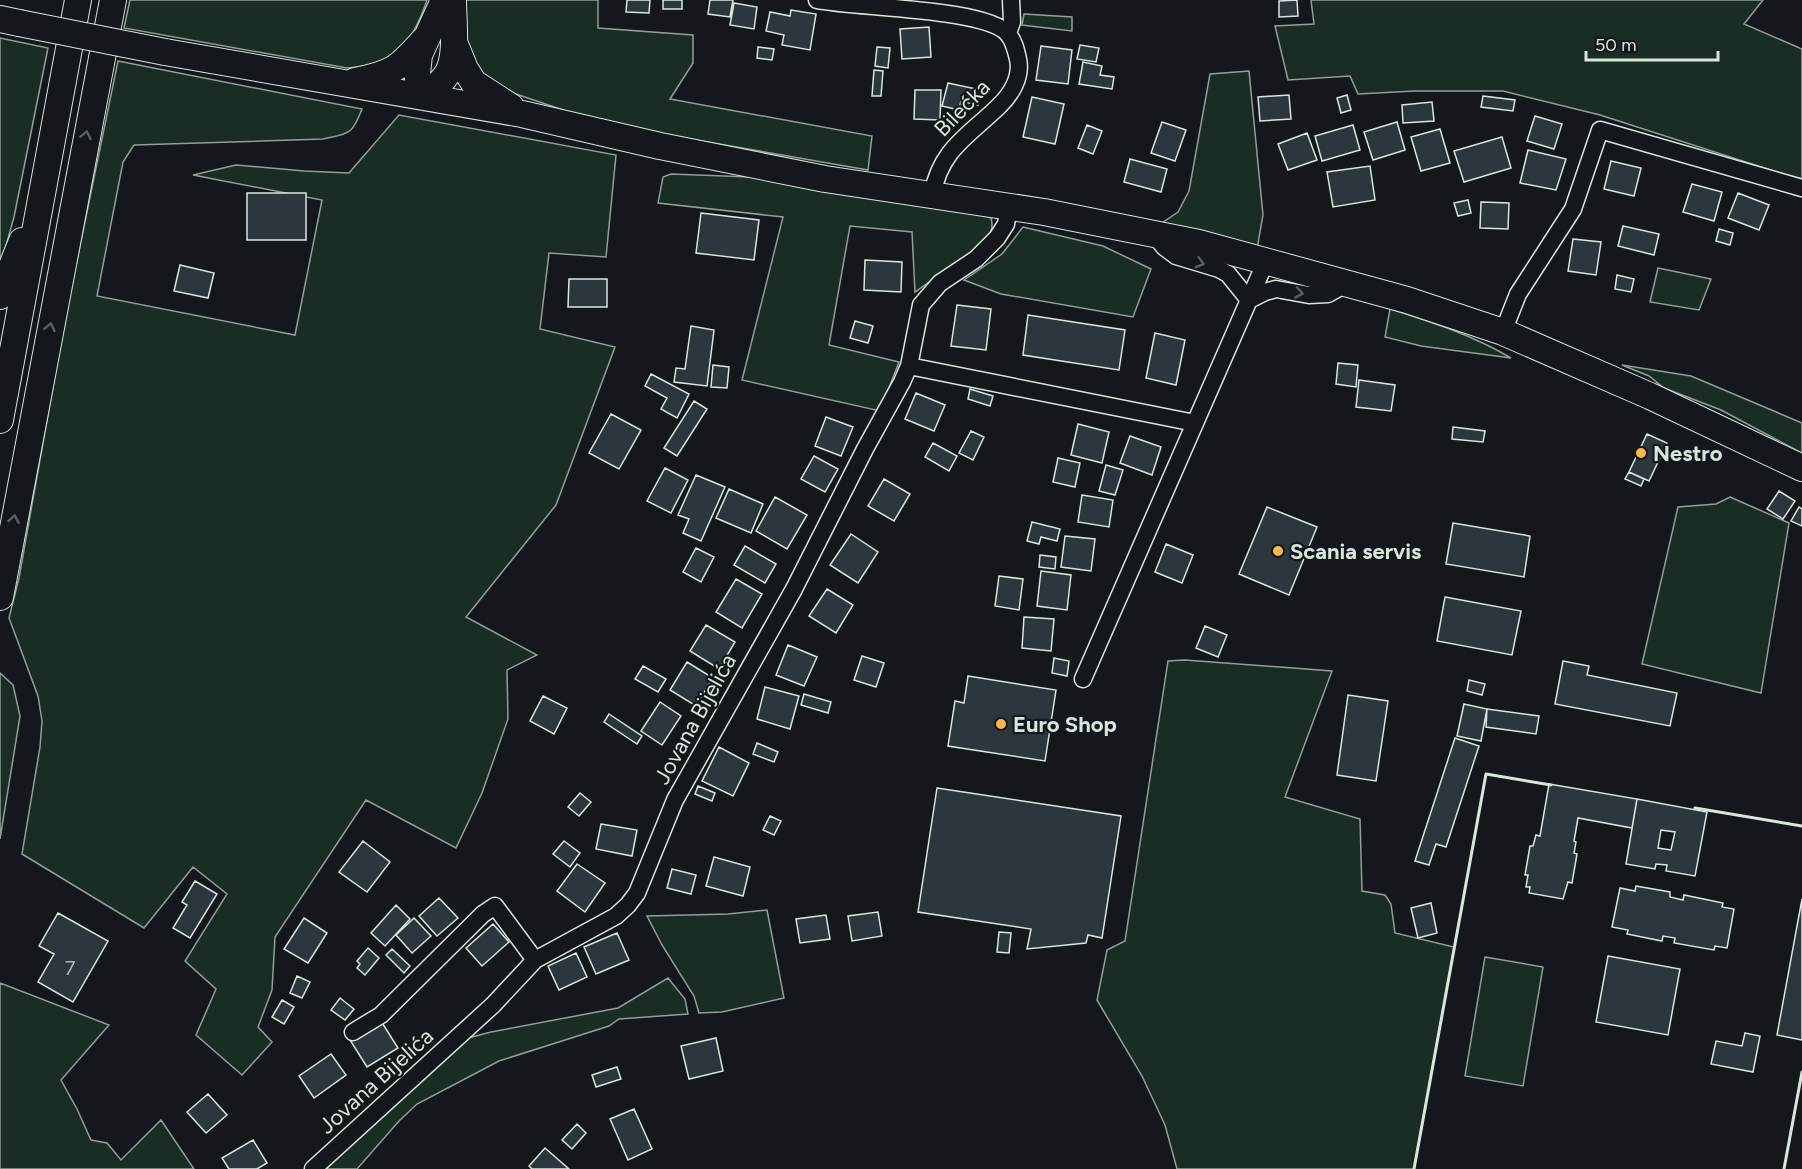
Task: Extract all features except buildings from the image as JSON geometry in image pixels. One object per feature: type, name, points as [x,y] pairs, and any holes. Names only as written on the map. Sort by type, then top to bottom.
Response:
[{"type":"main road","points":[[0,420],[78,0]]},
{"type":"main road","points":[[0,597],[112,0]]},
{"type":"main road","points":[[424,97],[417,74],[419,55],[444,0]]},
{"type":"main road","points":[[424,97],[439,85],[448,72],[454,42],[453,0]]},
{"type":"main road","points":[[9,21],[165,52],[522,114],[660,146],[825,179],[1152,232],[1348,283],[1503,332],[1650,396],[1802,468]]},
{"type":"main road","points":[[345,83],[391,72],[404,62],[426,37]]},
{"type":"main road","points":[[454,42],[465,69],[474,83],[522,114]]},
{"type":"main road","points":[[0,296],[23,238],[58,104]]},
{"type":"street","points":[[817,0],[899,8],[981,20],[990,22],[1008,33],[1012,22],[1011,0]]},
{"type":"street","name":"Bilećka","points":[[932,195],[935,177],[942,163],[958,142],[999,106],[1016,81],[1019,64],[1015,45],[1008,33]]},
{"type":"street","points":[[1503,332],[1518,294],[1573,209],[1600,130],[1802,188]]},
{"type":"street","name":"Jovana Bijelića","points":[[313,1169],[493,1005],[535,960],[616,916],[637,893],[675,800],[794,589],[909,366],[921,305],[940,283],[976,259],[997,238],[1006,224],[1009,207]]},
{"type":"street","points":[[1152,232],[1164,247],[1176,256],[1212,266],[1228,274],[1249,300]]},
{"type":"street","points":[[1083,679],[1266,261]]},
{"type":"street","points":[[1249,300],[1276,289],[1320,296],[1348,283]]},
{"type":"street","points":[[909,366],[1195,423]]},
{"type":"street","points":[[353,1032],[381,1015],[483,914],[495,906],[535,960]]},
{"type":"green space","points":[[130,0],[427,0],[415,29],[399,50],[378,62],[347,68],[124,28]]},
{"type":"green space","points":[[466,0],[598,0],[598,28],[693,35],[693,63],[670,99],[872,136],[868,170],[673,136],[581,116],[498,88],[477,74],[461,30]]},
{"type":"green space","points":[[1311,0],[1763,0],[1744,24],[1802,49],[1802,180],[1600,115],[1503,91],[1415,91],[1358,94],[1350,76],[1288,80],[1275,26],[1314,24]]},
{"type":"green space","points":[[1024,14],[1072,17],[1072,31],[1022,25]]},
{"type":"green space","points":[[0,38],[48,48],[14,217],[0,267]]},
{"type":"green space","points":[[118,61],[362,109],[349,132],[323,139],[134,145],[123,162],[97,296],[295,335],[322,200],[193,175],[236,165],[349,173],[399,115],[616,155],[606,257],[549,253],[540,329],[615,347],[556,505],[466,617],[537,655],[507,670],[508,719],[482,793],[456,848],[366,800],[275,937],[272,990],[258,1027],[272,1042],[242,1075],[196,1035],[216,989],[185,961],[227,894],[193,867],[144,928],[22,854],[40,747],[42,721],[38,696],[9,618],[19,578],[65,319]]},
{"type":"green space","points":[[1249,71],[1263,215],[1257,249],[1162,223],[1178,212],[1189,191],[1210,74]]},
{"type":"green space","points":[[671,174],[775,178],[984,214],[991,218],[992,228],[984,243],[915,292],[912,232],[850,226],[829,345],[899,362],[880,411],[742,380],[783,217],[658,203],[663,177]]},
{"type":"green space","points":[[1023,227],[1103,246],[1151,269],[1133,317],[1001,294],[964,280],[1002,254]]},
{"type":"green space","points":[[1658,268],[1711,279],[1699,310],[1650,302]]},
{"type":"green space","points":[[1390,309],[1467,336],[1511,358],[1421,346],[1385,337]]},
{"type":"green space","points":[[1622,365],[1691,376],[1802,423],[1802,453],[1721,410],[1664,388],[1649,376]]},
{"type":"green space","points":[[1730,497],[1789,523],[1761,693],[1642,664],[1678,507],[1716,504]]},
{"type":"green space","points":[[1185,660],[1332,671],[1285,797],[1360,819],[1362,891],[1385,895],[1391,904],[1395,933],[1454,947],[1414,1169],[1177,1169],[1165,1125],[1142,1076],[1097,1000],[1107,950],[1125,941],[1168,661]]},
{"type":"green space","points":[[0,673],[13,685],[20,716],[0,839]]},
{"type":"green space","points":[[767,910],[784,998],[722,1012],[699,1013],[694,996],[647,916],[728,914]]},
{"type":"green space","points":[[1485,957],[1543,967],[1523,1086],[1465,1076]]},
{"type":"green space","points":[[668,978],[685,999],[688,1014],[619,1019],[609,1026],[499,1061],[417,1104],[357,1169],[323,1169],[468,1038],[618,1008]]},
{"type":"green space","points":[[0,983],[109,1025],[61,1080],[91,1140],[107,1143],[121,1160],[161,1120],[194,1169],[0,1169]]},
{"type":"wall","points":[[1414,1169],[1486,774],[1551,785]]},
{"type":"wall","points":[[1695,808],[1802,826]]},
{"type":"wall","points":[[1784,1169],[1802,1072]]},
{"type":"place","name":"Nestro","points":[[1641,453]]},
{"type":"place","name":"Scania servis","points":[[1278,551]]},
{"type":"place","name":"Euro Shop","points":[[1001,724]]}]
